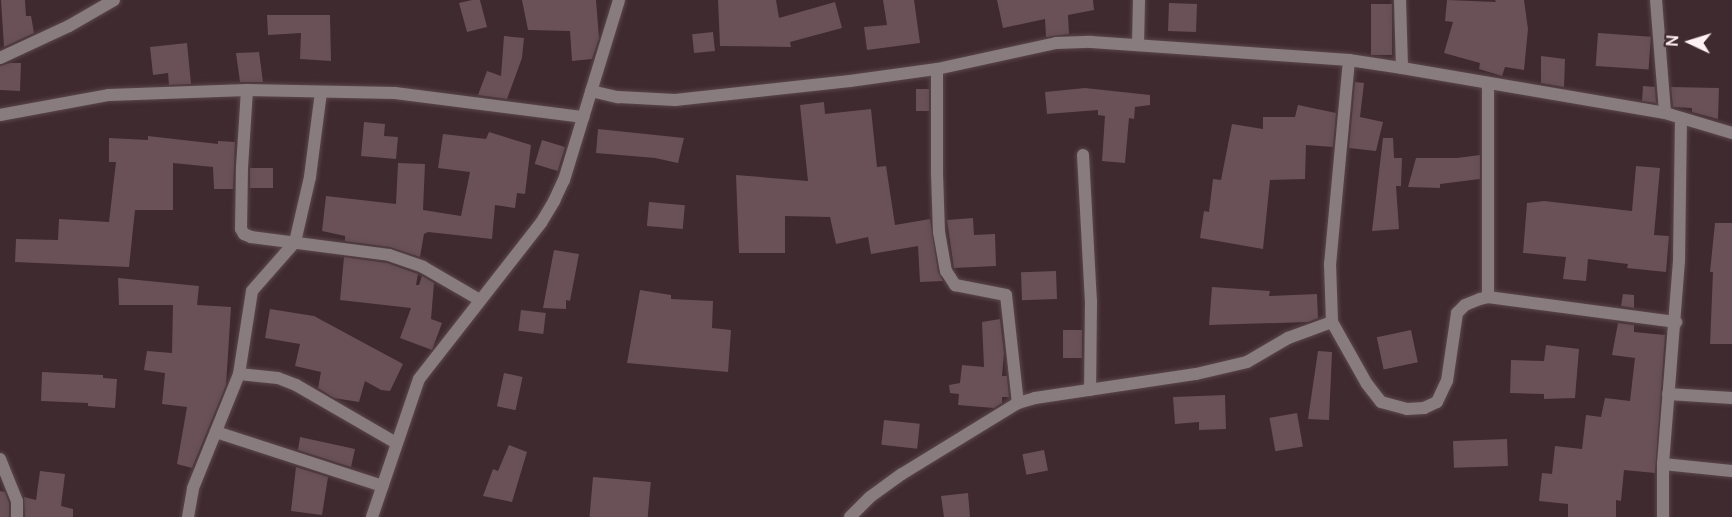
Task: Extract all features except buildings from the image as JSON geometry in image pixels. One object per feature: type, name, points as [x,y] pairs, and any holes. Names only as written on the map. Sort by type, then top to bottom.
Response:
[{"type":"street","points":[[0,58],[69,26],[114,0]]},
{"type":"street","points":[[372,517],[418,379],[541,223],[554,201],[619,0]]},
{"type":"street","points":[[1138,44],[1139,0]]},
{"type":"street","points":[[1400,0],[1402,68]]},
{"type":"street","points":[[1656,0],[1665,113]]},
{"type":"street","points":[[591,91],[618,97],[675,100],[938,69],[1056,43],[1138,44],[1349,60],[1665,113],[1732,133]]},
{"type":"street","points":[[1349,60],[1330,264],[1332,322],[1367,384],[1381,402],[1407,409],[1424,408],[1437,402],[1447,381],[1457,313],[1465,305],[1488,297],[1676,322]]},
{"type":"street","points":[[938,69],[937,185],[939,232],[946,271],[955,285],[1006,295],[1018,404]]},
{"type":"street","points":[[1488,84],[1488,297]]},
{"type":"street","points":[[0,115],[109,95],[247,90],[395,93],[583,117]]},
{"type":"street","points":[[247,90],[242,167],[242,231],[251,237],[389,255],[423,267],[480,300]]},
{"type":"street","points":[[188,517],[193,488],[239,374],[252,291],[295,242],[310,177],[321,92]]},
{"type":"street","points":[[1664,517],[1663,464],[1676,322],[1679,261],[1681,118]]},
{"type":"street","points":[[1083,155],[1091,301],[1090,390]]},
{"type":"street","points":[[850,517],[870,497],[902,474],[1018,404],[1035,398],[1196,374],[1247,362],[1288,338],[1332,322]]},
{"type":"street","points":[[239,374],[278,378],[296,385],[341,414],[396,443]]},
{"type":"street","points":[[1668,394],[1732,398]]},
{"type":"street","points":[[216,432],[382,486]]},
{"type":"street","points":[[0,459],[17,501],[17,517]]},
{"type":"street","points":[[1663,464],[1732,471]]}]
